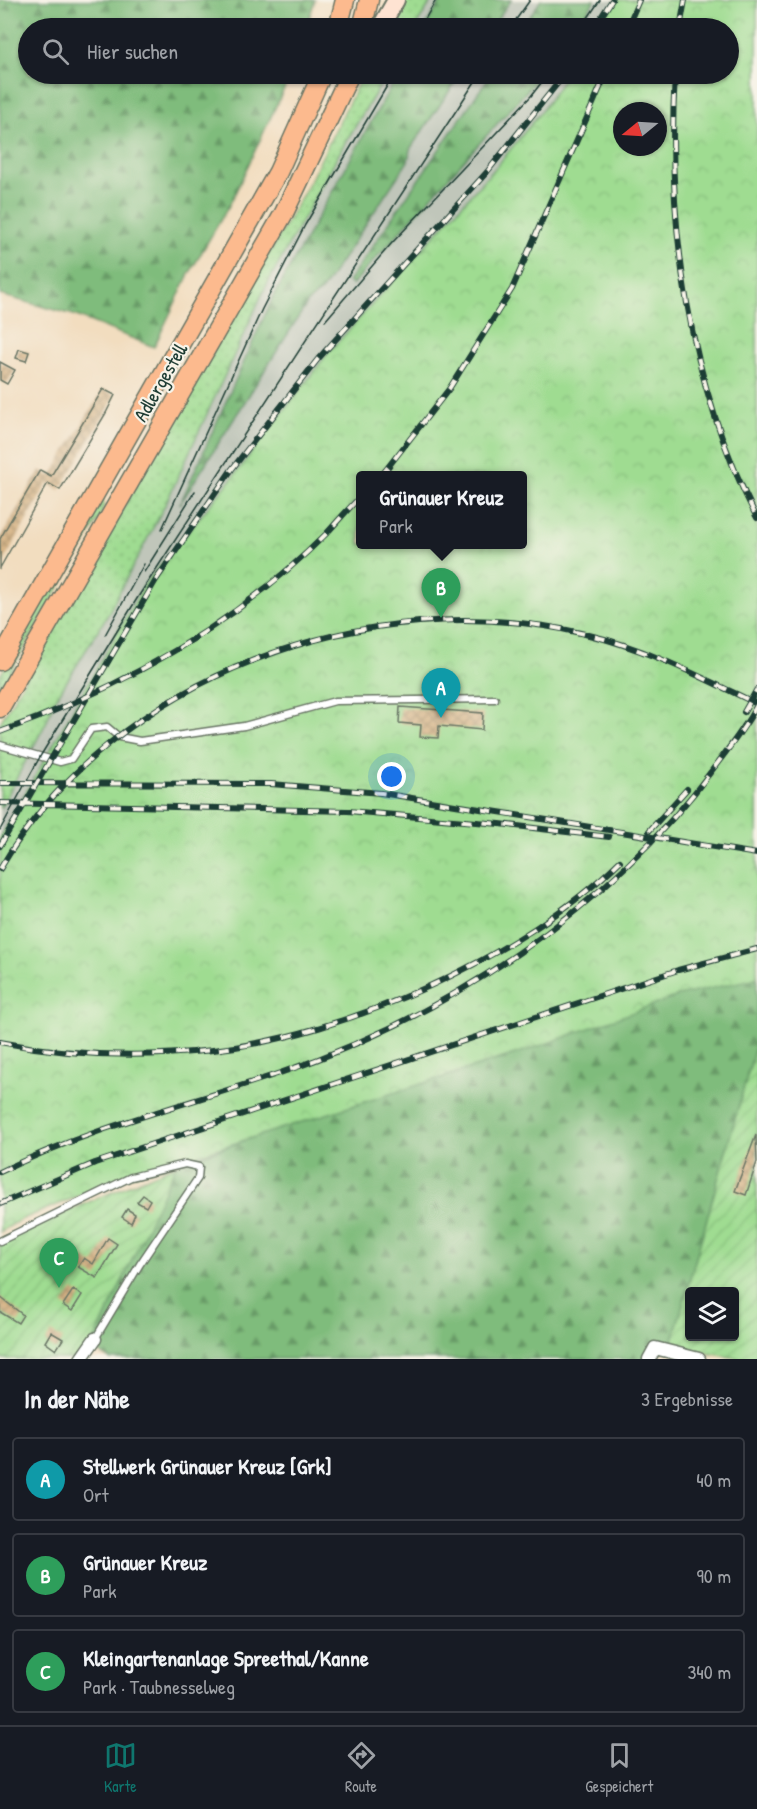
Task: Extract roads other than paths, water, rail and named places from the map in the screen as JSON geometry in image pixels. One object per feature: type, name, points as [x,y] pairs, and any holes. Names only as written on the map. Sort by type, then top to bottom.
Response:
[{"type":"main road","points":[[340,18],[345,0]]},
{"type":"main road","points":[[364,18],[369,0]]},
{"type":"main road","points":[[386,18],[396,0]]},
{"type":"main road","name":"Adlergestell","points":[[0,661],[278,172],[318,84]]},
{"type":"main road","name":"Adlergestell","points":[[0,708],[284,213],[345,84]]},
{"type":"main road","points":[[141,414],[161,425]]},
{"type":"street","points":[[81,1359],[95,1339]]},
{"type":"street","points":[[652,1354],[699,1359]]},
{"type":"lane","points":[[0,745],[60,762],[71,759],[92,729],[107,727],[119,737],[140,741],[244,726],[335,701],[495,699]]},
{"type":"lane","points":[[0,1241],[131,1177],[185,1164],[199,1167],[198,1178],[140,1264],[95,1339]]},
{"type":"tram line","points":[[426,18],[436,0]]},
{"type":"tram line","points":[[517,18],[530,0]]},
{"type":"tram line","points":[[588,18],[600,0]]},
{"type":"tram line","points":[[162,529],[262,309],[305,225],[388,84]]},
{"type":"tram line","points":[[0,830],[41,755],[138,597],[473,84]]},
{"type":"tram line","points":[[325,321],[391,244],[540,84]]},
{"type":"tram line","points":[[144,572],[195,491]]},
{"type":"tram line","points":[[105,635],[144,564]]},
{"type":"railway","points":[[600,18],[612,0]]},
{"type":"railway","points":[[631,18],[639,0]]},
{"type":"railway","points":[[682,18],[685,0]]},
{"type":"railway","points":[[0,846],[156,580],[232,469],[318,359],[487,172],[557,84]]},
{"type":"railway","points":[[385,471],[449,389],[512,289],[602,84]]},
{"type":"railway","points":[[675,84],[674,187],[687,302],[698,358],[714,413],[733,467],[757,518]]},
{"type":"railway","points":[[0,732],[89,696],[174,651],[215,625],[291,567],[356,501]]},
{"type":"railway","points":[[0,869],[49,801],[109,743],[179,696],[255,660],[336,635],[419,622],[503,621],[585,634],[651,655],[757,704]]},
{"type":"railway","points":[[744,712],[757,689]]},
{"type":"railway","points":[[0,1172],[68,1142],[280,1073],[342,1050],[403,1022],[462,989],[519,953],[574,912],[625,868],[671,820],[713,769],[742,730],[757,705]]},
{"type":"railway","points":[[0,783],[271,784],[381,793],[757,854]]},
{"type":"railway","points":[[649,831],[687,789]]},
{"type":"railway","points":[[0,803],[348,811],[500,824],[609,837]]},
{"type":"railway","points":[[0,1042],[79,1053],[133,1055],[186,1053],[265,1041],[320,1028],[431,986],[484,959],[535,928],[580,896],[620,861]]},
{"type":"railway","points":[[0,1204],[95,1163],[678,970],[757,949]]},
{"type":"place","name":"Grünauer Kreuz","points":[[441,618]]},
{"type":"place","name":"Stellwerk Grünauer Kreuz [Grk]","points":[[441,718]]},
{"type":"place","name":"Kleingartenanlage Spreethal/Kanne","points":[[59,1288]]}]
